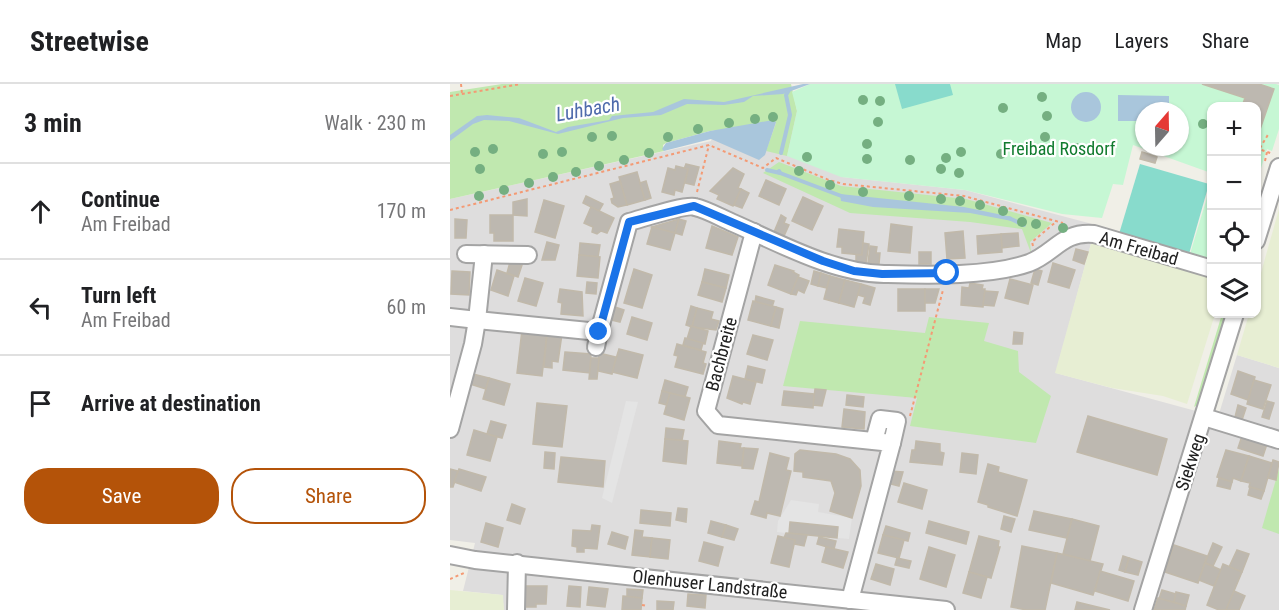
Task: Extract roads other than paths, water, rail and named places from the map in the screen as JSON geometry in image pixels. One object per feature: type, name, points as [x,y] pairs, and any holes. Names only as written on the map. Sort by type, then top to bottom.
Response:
[{"type":"street","points":[[1261,228],[1279,167]]},
{"type":"street","name":"Am Freibad","points":[[477,320],[598,339],[629,222],[694,206],[823,261],[854,271],[882,274],[981,272],[1030,262],[1044,255],[1065,239],[1085,233],[1207,268]]},
{"type":"street","name":"Bachbreite","points":[[754,232],[706,411],[718,425],[892,442]]},
{"type":"street","points":[[466,254],[528,255]]},
{"type":"street","points":[[450,429],[473,344],[484,254]]},
{"type":"street","points":[[450,317],[477,320]]},
{"type":"street","name":"Siekweg","points":[[1143,610],[1234,318]]},
{"type":"street","points":[[1204,417],[1279,440]]},
{"type":"street","points":[[850,600],[897,421],[880,419],[874,441]]},
{"type":"street","name":"Olenhuser Landstraße","points":[[450,555],[475,560],[946,610]]},
{"type":"street","name":"Olenhuser Landstraße","points":[[450,566],[475,560]]},
{"type":"street","points":[[516,610],[517,563]]},
{"type":"waterway","points":[[781,153],[790,115],[786,95],[789,90]]},
{"type":"waterway","points":[[767,170],[780,173]]},
{"type":"waterway","points":[[779,171],[844,197]]},
{"type":"waterway","points":[[1009,218],[1024,225]]},
{"type":"water label","name":"Luhbach","points":[[588,109]]},
{"type":"park label","name":"Freibad Rosdorf","points":[[1059,148]]}]
